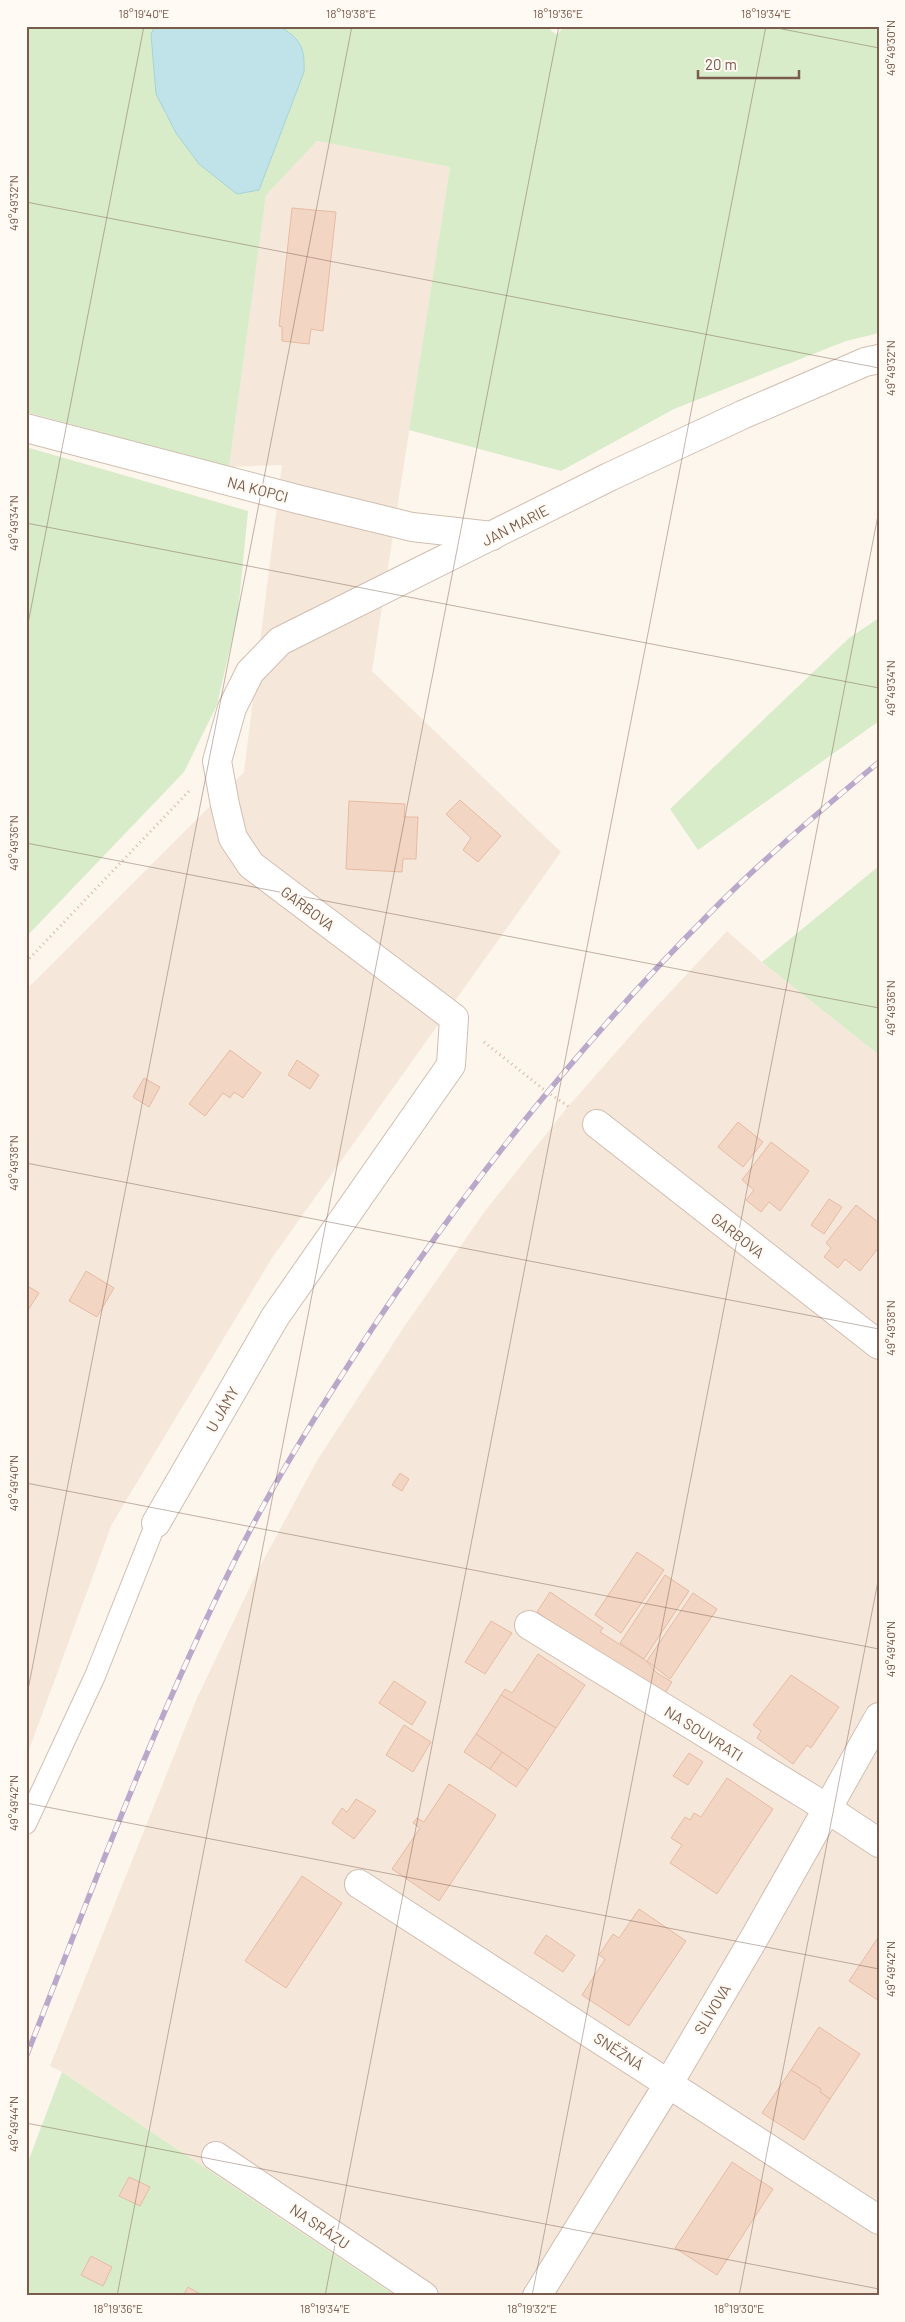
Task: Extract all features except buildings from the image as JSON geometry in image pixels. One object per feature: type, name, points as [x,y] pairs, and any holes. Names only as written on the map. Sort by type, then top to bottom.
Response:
[{"type":"street","name":"JAN MARIE","points":[[217,761],[232,708],[250,672],[280,641],[609,477],[742,414],[865,362],[879,359]]},
{"type":"street","name":"NA KOPCI","points":[[26,428],[412,527],[492,536]]},
{"type":"street","name":"GARBOVA","points":[[217,761],[233,838],[250,865],[454,1018]]},
{"type":"street","name":"U JÁMY","points":[[156,1523],[275,1317],[451,1065],[454,1018]]},
{"type":"street","name":"GARBOVA","points":[[597,1124],[879,1345]]},
{"type":"street","name":"NA SOUVRATI","points":[[528,1625],[828,1809],[879,1843]]},
{"type":"street","name":"SLÍVOVA","points":[[537,2296],[669,2083],[828,1809],[879,1717]]},
{"type":"street","name":"SNĚŽNÁ","points":[[359,1884],[879,2220]]},
{"type":"street","name":"NA SRÁZU","points":[[216,2156],[424,2296]]},
{"type":"lane","name":"U JÁMY","points":[[26,1824],[96,1676],[156,1523]]},
{"type":"path","points":[[26,962],[217,761]]},
{"type":"path","points":[[454,1018],[547,1092],[597,1124]]},
{"type":"shaded area","points":[[317,141],[450,167],[372,671],[561,852],[272,1258],[112,1524],[26,1758],[26,990],[244,772],[282,465],[229,467],[266,194]]},
{"type":"shaded area","points":[[727,931],[762,962],[879,1055],[879,2296],[396,2296],[62,2072],[50,2066],[197,1698],[258,1570],[318,1459],[404,1327],[485,1211],[566,1109],[646,1018]]},
{"type":"green space","points":[[26,26],[546,26],[557,35],[564,26],[879,26],[879,333],[846,341],[674,409],[561,471],[409,430],[450,167],[317,141],[266,195],[229,467],[26,412]]},
{"type":"green space","points":[[26,447],[248,511],[238,613],[217,705],[184,772],[26,937]]},
{"type":"green space","points":[[879,618],[879,721],[698,850],[670,809],[849,638]]},
{"type":"green space","points":[[879,866],[879,1055],[762,962]]},
{"type":"green space","points":[[62,2072],[396,2296],[26,2296],[26,2167]]},
{"type":"water","points":[[155,26],[279,26],[297,40],[304,57],[304,72],[259,190],[237,194],[199,164],[176,133],[156,94],[151,34]]},
{"type":"railway","points":[[26,2057],[150,1745],[205,1622],[248,1534],[279,1478],[362,1344],[440,1230],[482,1175],[524,1121],[613,1016],[708,915],[749,875],[813,817],[879,762]]}]
